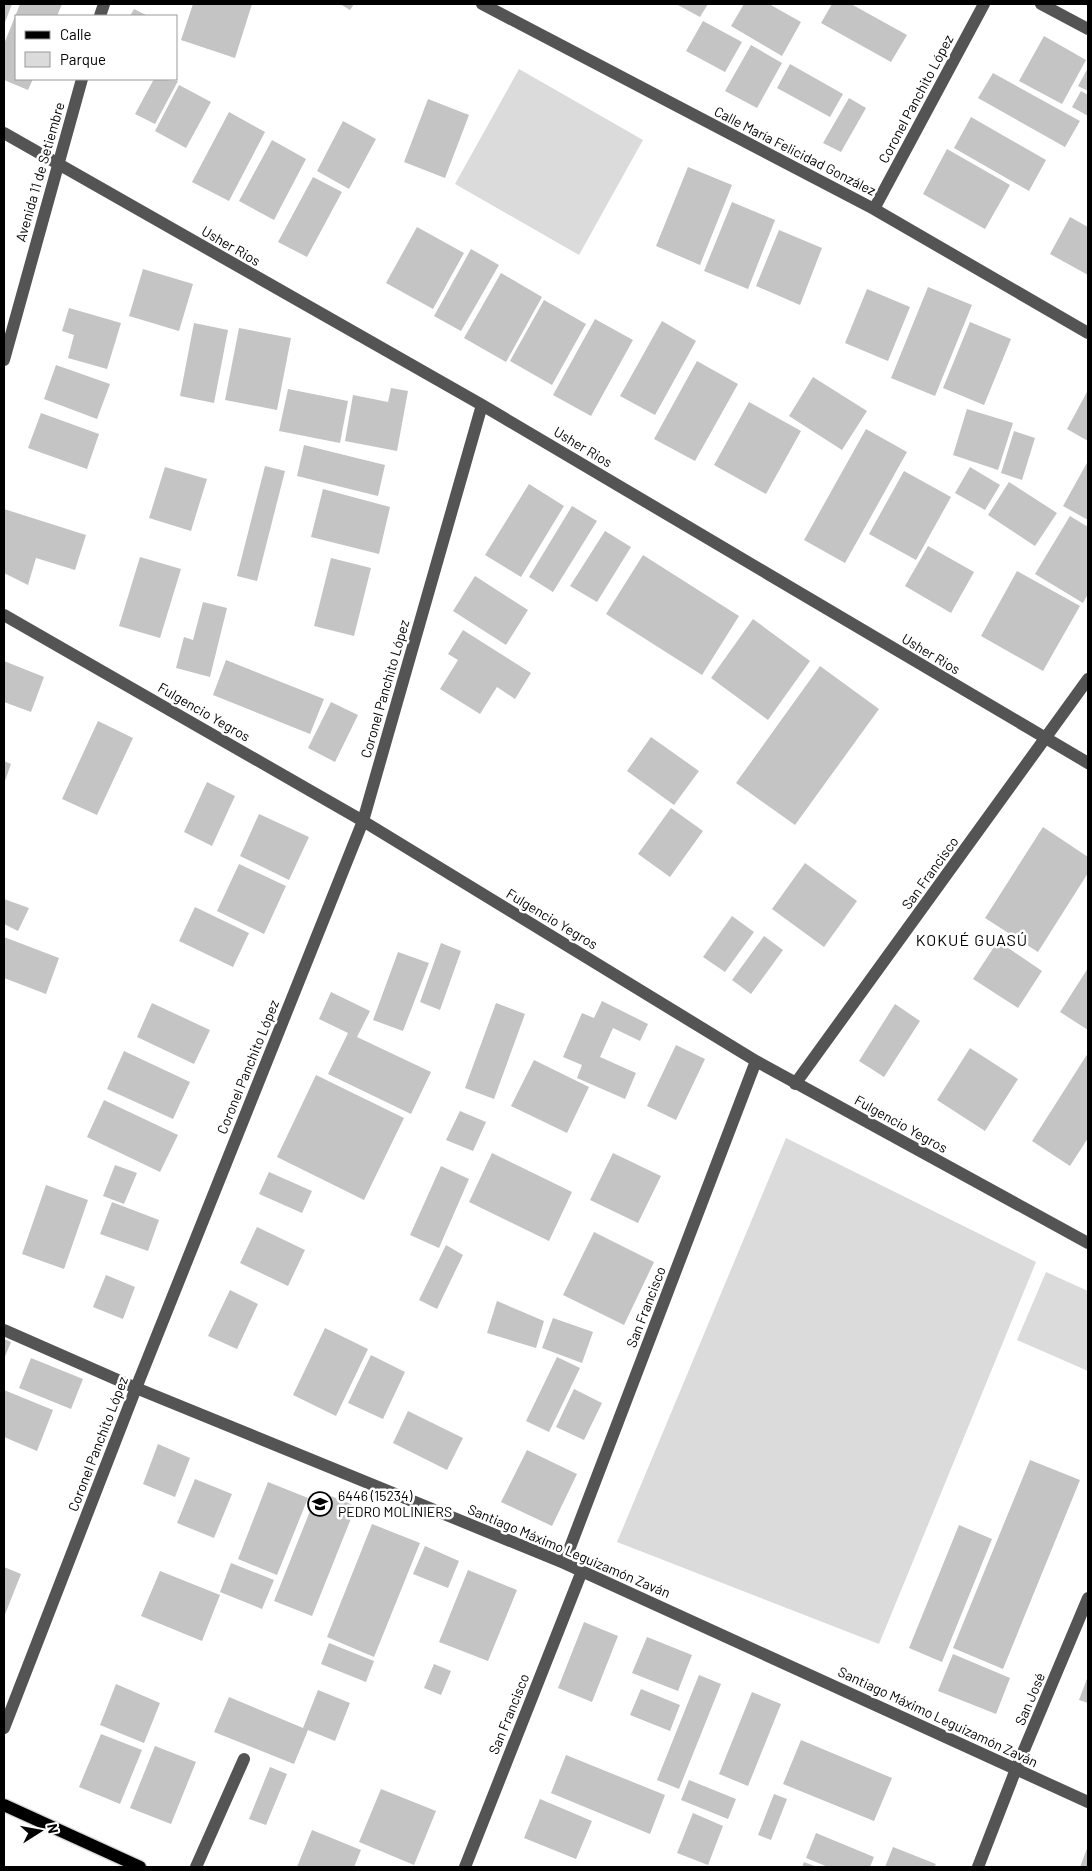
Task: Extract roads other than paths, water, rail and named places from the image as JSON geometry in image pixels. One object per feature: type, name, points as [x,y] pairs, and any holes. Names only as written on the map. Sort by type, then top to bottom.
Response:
[{"type":"main road","points":[[4,1805],[140,1867]]},
{"type":"street","name":"Calle María Felicidad González","points":[[482,4],[874,208],[1088,333]]},
{"type":"street","name":"Coronel Panchito López","points":[[874,208],[984,4]]},
{"type":"street","points":[[1041,4],[1088,29]]},
{"type":"street","name":"Avenida 11 de Setiembre","points":[[4,360],[82,80]]},
{"type":"street","name":"Usher Rios","points":[[4,133],[482,405],[1088,763]]},
{"type":"street","name":"Coronel Panchito López","points":[[4,1728],[136,1388],[362,821],[482,405]]},
{"type":"street","name":"Fulgencio Yegros","points":[[4,615],[362,821],[795,1084],[1088,1244]]},
{"type":"street","name":"San Francisco","points":[[795,1084],[1088,679]]},
{"type":"street","name":"San Francisco","points":[[564,1563],[756,1061]]},
{"type":"street","name":"Santiago Máximo Leguizamón Zaván","points":[[4,1330],[136,1388],[564,1563],[1088,1802]]},
{"type":"street","name":"San Francisco","points":[[464,1867],[582,1571]]},
{"type":"street","name":"San José","points":[[978,1867],[1016,1769],[1088,1598]]},
{"type":"street","points":[[196,1867],[244,1759]]},
{"type":"place","name":"6446 (15234) PEDRO MOLINIERS","points":[[320,1504]]},
{"type":"district","name":"KOKUÉ GUASÚ","points":[[972,940]]}]
